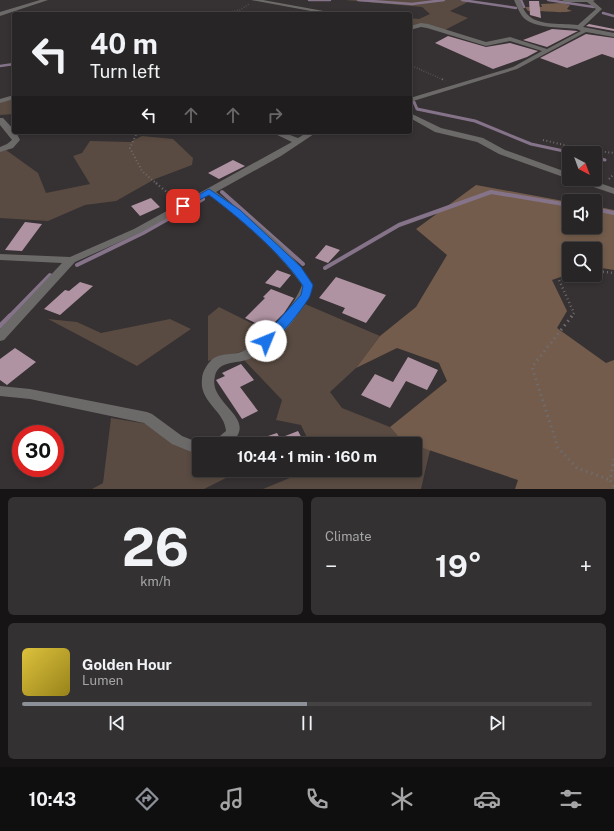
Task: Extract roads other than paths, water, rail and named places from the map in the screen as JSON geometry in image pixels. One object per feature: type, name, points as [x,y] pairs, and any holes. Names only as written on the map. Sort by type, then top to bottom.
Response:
[{"type":"street","points":[[0,14],[44,0]]},
{"type":"street","points":[[254,0],[325,12]]},
{"type":"street","points":[[517,0],[526,16],[530,19],[547,24],[582,28],[614,35]]},
{"type":"street","points":[[412,99],[458,87],[515,68],[582,33],[582,28],[599,9],[591,0],[565,0]]},
{"type":"street","points":[[412,27],[421,25],[428,26],[486,44],[510,39],[518,40],[547,50]]},
{"type":"street","points":[[0,101],[12,98]]},
{"type":"street","points":[[412,116],[438,130],[480,140],[502,152],[562,173]]},
{"type":"street","points":[[0,120],[12,133]]},
{"type":"street","points":[[0,150],[10,146],[16,140],[13,134]]},
{"type":"street","points":[[280,134],[298,141]]},
{"type":"street","points":[[0,337],[71,260],[137,231],[209,192],[310,134]]},
{"type":"street","points":[[599,186],[614,191]]},
{"type":"street","points":[[209,192],[237,212],[297,270],[308,285],[305,296],[275,333],[256,349],[243,356],[219,362],[213,366],[208,380],[213,400],[232,424],[232,433],[228,437]]},
{"type":"street","points":[[0,257],[71,260]]},
{"type":"street","points":[[0,391],[30,394],[147,418],[177,440],[192,447]]},
{"type":"waterway","points":[[309,0],[330,0]]},
{"type":"waterway","points":[[358,0],[412,4],[444,0]]},
{"type":"waterway","points":[[462,0],[516,8]]},
{"type":"waterway","points":[[521,0],[524,7]]},
{"type":"waterway","points":[[548,0],[594,7]]},
{"type":"waterway","points":[[603,13],[614,16]]},
{"type":"waterway","points":[[0,66],[12,64]]},
{"type":"waterway","points":[[414,102],[417,109],[475,121],[531,144],[562,151]]},
{"type":"waterway","points":[[222,192],[303,264]]},
{"type":"waterway","points":[[325,268],[399,225],[491,192],[562,204]]},
{"type":"waterway","points":[[77,265],[143,233],[203,199]]},
{"type":"waterway","points":[[602,210],[614,213]]},
{"type":"waterway","points":[[9,317],[50,275]]},
{"type":"waterway","points":[[0,326],[9,317]]}]
